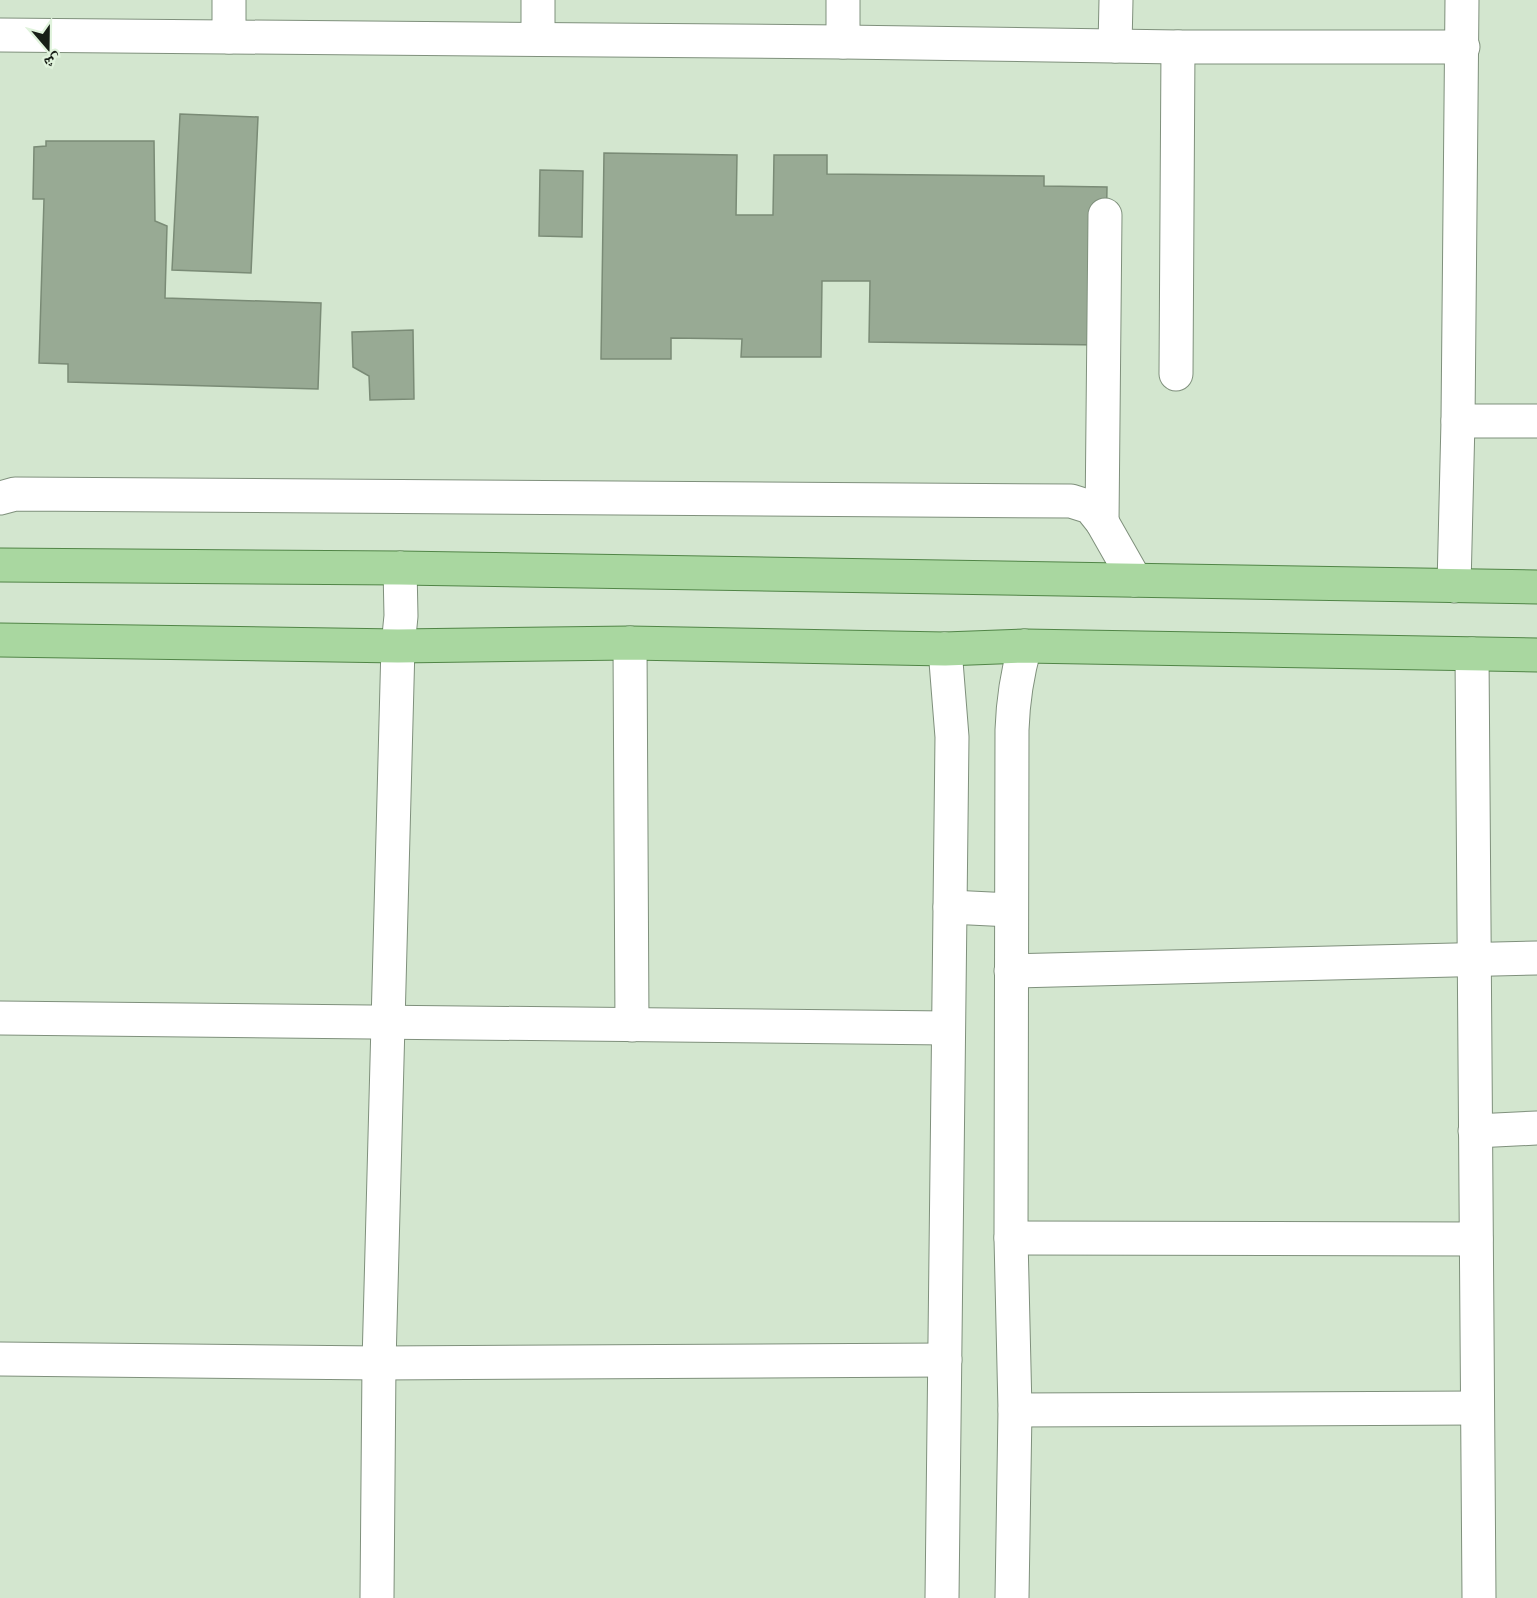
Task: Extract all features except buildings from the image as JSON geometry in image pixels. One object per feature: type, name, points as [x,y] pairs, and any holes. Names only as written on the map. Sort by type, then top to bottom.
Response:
[{"type":"main road","points":[[0,565],[400,568],[1537,587]]},
{"type":"main road","points":[[0,640],[398,646],[630,643],[945,649],[1025,646],[1537,656]]},
{"type":"street","points":[[229,37],[230,0]]},
{"type":"street","points":[[538,0],[538,39]]},
{"type":"street","points":[[843,0],[843,42]]},
{"type":"street","points":[[1115,46],[1116,0]]},
{"type":"street","points":[[1454,586],[1462,0]]},
{"type":"street","points":[[0,35],[1178,47],[1463,47]]},
{"type":"street","points":[[1176,374],[1178,47]]},
{"type":"street","points":[[1102,522],[1105,215]]},
{"type":"street","points":[[1458,421],[1537,421]]},
{"type":"street","points":[[0,498],[27,494],[1071,501],[1090,507],[1102,522],[1135,580]]},
{"type":"street","points":[[376,1598],[379,1363],[398,646],[401,616],[400,568]]},
{"type":"street","points":[[630,643],[632,1025]]},
{"type":"street","points":[[1012,1598],[1015,1410],[1011,1238],[1013,702],[1025,646]]},
{"type":"street","points":[[942,1598],[952,737],[945,649]]},
{"type":"street","points":[[1472,654],[1479,1598]]},
{"type":"street","points":[[950,907],[1011,909]]},
{"type":"street","points":[[1011,971],[1537,958]]},
{"type":"street","points":[[0,1018],[948,1028]]},
{"type":"street","points":[[1475,1131],[1537,1128]]},
{"type":"street","points":[[1011,1238],[1476,1239]]},
{"type":"street","points":[[0,1359],[379,1363],[945,1360]]},
{"type":"street","points":[[1015,1410],[1477,1408]]}]
